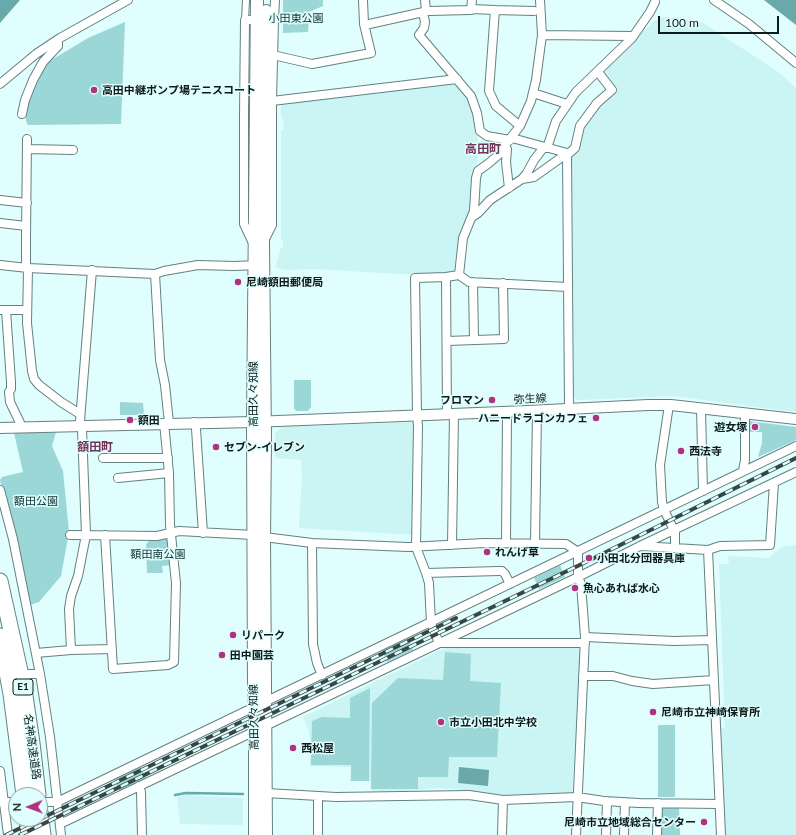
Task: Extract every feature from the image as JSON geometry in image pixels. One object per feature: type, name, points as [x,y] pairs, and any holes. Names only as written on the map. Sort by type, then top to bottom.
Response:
[{"type":"highway","name":"名神高速道路","points":[[0,581],[24,689],[39,787]]},
{"type":"highway","name":"名神高速道路","points":[[0,636],[11,694],[23,787]]},
{"type":"main road","name":"高田久々知線","points":[[258,0],[258,536],[254,691],[260,704],[266,726],[266,835]]},
{"type":"main road","name":"高田久々知線","points":[[258,244],[266,0]]},
{"type":"main road","name":"高田久々知線","points":[[254,835],[255,731],[260,704]]},
{"type":"street","points":[[0,84],[36,54],[56,40],[128,0]]},
{"type":"street","points":[[246,0],[248,20],[244,115],[244,224],[258,244],[272,224],[272,20],[275,0]]},
{"type":"street","points":[[273,55],[312,64],[371,53],[365,26],[363,0]]},
{"type":"street","points":[[425,0],[424,28],[419,35],[471,96],[478,114],[480,131],[487,136],[546,147],[567,153],[569,409]]},
{"type":"street","points":[[460,275],[463,238],[474,211],[476,178],[478,171],[503,151],[520,126],[531,101],[536,80],[542,35],[540,0]]},
{"type":"street","points":[[714,0],[748,24],[796,63]]},
{"type":"street","points":[[472,216],[478,213],[486,204],[522,179],[534,160],[546,147],[556,121],[576,92],[632,38],[655,2]]},
{"type":"street","points":[[365,26],[437,10],[471,10],[472,4],[495,10],[534,11]]},
{"type":"street","points":[[495,10],[489,91],[496,106],[520,126]]},
{"type":"street","points":[[542,35],[630,36],[632,38]]},
{"type":"street","points":[[22,114],[25,100],[33,80],[43,62],[58,46],[56,40]]},
{"type":"street","points":[[522,179],[534,177],[562,157],[567,156],[575,148],[580,126],[597,103],[612,90],[598,72]]},
{"type":"street","points":[[272,101],[457,79]]},
{"type":"street","points":[[533,93],[567,104]]},
{"type":"street","points":[[27,139],[27,310],[29,344],[34,379],[51,395],[80,414]]},
{"type":"street","points":[[509,141],[506,162],[509,188]]},
{"type":"street","points":[[28,149],[73,150]]},
{"type":"street","points":[[0,200],[27,204]]},
{"type":"street","points":[[0,222],[26,226]]},
{"type":"street","points":[[0,265],[28,268],[155,274],[198,265],[258,265]]},
{"type":"street","points":[[71,650],[69,609],[71,596],[78,576],[86,535],[82,429],[80,414],[92,270]]},
{"type":"street","points":[[105,535],[113,669],[168,666],[174,662],[176,583],[171,533],[165,385],[160,360],[155,274]]},
{"type":"street","points":[[439,643],[431,622],[429,583],[416,547],[418,426],[415,278],[446,278],[453,275],[460,275],[469,282],[568,287]]},
{"type":"street","points":[[446,278],[447,341],[451,414],[452,545]]},
{"type":"street","points":[[473,282],[474,340]]},
{"type":"street","points":[[447,341],[504,339],[503,283]]},
{"type":"street","points":[[22,428],[10,402],[9,392],[11,389],[11,382],[3,310],[27,310]]},
{"type":"street","points":[[669,405],[660,465],[662,502],[664,510],[675,532],[675,548]]},
{"type":"street","name":"弥生線","points":[[0,428],[258,421],[669,405],[796,419]]},
{"type":"street","points":[[701,409],[703,491]]},
{"type":"street","points":[[535,543],[537,411]]},
{"type":"street","points":[[506,543],[507,412]]},
{"type":"street","points":[[743,472],[745,460],[745,414]]},
{"type":"street","points":[[194,422],[196,428],[203,533]]},
{"type":"street","points":[[48,803],[57,802],[796,446]]},
{"type":"street","points":[[103,458],[168,458]]},
{"type":"street","points":[[60,824],[796,472]]},
{"type":"street","points":[[118,478],[132,480],[169,473]]},
{"type":"street","points":[[640,546],[708,550],[720,546],[770,545],[774,483]]},
{"type":"street","points":[[0,490],[13,539],[40,674],[61,835]]},
{"type":"street","points":[[70,535],[157,536],[179,531],[258,536],[312,543],[416,547],[506,543],[566,544],[578,552]]},
{"type":"street","points":[[312,543],[313,644],[322,675]]},
{"type":"street","points":[[708,550],[720,835]]},
{"type":"street","points":[[576,835],[585,640],[581,584],[578,577],[578,552]]},
{"type":"street","points":[[426,573],[502,571],[510,584]]},
{"type":"street","points":[[439,643],[585,640],[712,640]]},
{"type":"street","points":[[36,653],[112,649]]},
{"type":"street","points":[[26,674],[40,674]]},
{"type":"street","points":[[583,676],[613,676],[653,684],[714,680]]},
{"type":"street","points":[[0,771],[5,832]]},
{"type":"street","points":[[139,786],[141,792],[142,835]]},
{"type":"street","points":[[266,793],[318,796],[382,797],[470,795],[503,800],[577,797],[625,802],[718,804]]},
{"type":"street","points":[[318,796],[318,835]]},
{"type":"street","points":[[502,835],[503,800]]},
{"type":"street","points":[[606,835],[607,801]]},
{"type":"street","points":[[624,835],[625,802]]},
{"type":"street","points":[[657,835],[658,803]]},
{"type":"shaded area","points":[[0,0],[20,0],[0,23]]},
{"type":"shaded area","points":[[764,0],[796,0],[796,25]]},
{"type":"shaded area","points":[[661,17],[679,17],[703,23],[777,71],[796,88],[796,411],[673,396],[579,400],[574,398],[572,154],[581,129],[615,89],[602,71],[652,23]]},
{"type":"shaded area","points":[[453,82],[458,84],[469,98],[475,113],[476,132],[478,134],[478,156],[471,211],[457,270],[454,273],[418,275],[314,269],[284,270],[276,267],[281,248],[283,248],[283,241],[281,239],[281,130],[284,130],[283,120],[281,117],[281,103]]},
{"type":"shaded area","points":[[415,422],[414,535],[299,528],[302,478],[301,460],[275,458],[275,434],[282,427]]},
{"type":"shaded area","points":[[796,545],[796,835],[724,835],[720,728],[725,728],[719,564],[729,564],[728,556],[769,558],[782,547]]},
{"type":"shaded area","name":"市立小田北中学校","points":[[452,646],[582,646],[572,792],[535,797],[510,796],[438,788],[406,791],[372,791],[372,781],[350,781],[351,767],[310,766],[310,738],[308,728],[303,717],[438,651]]},
{"type":"shaded area","points":[[459,767],[489,770],[488,786],[458,783]]},
{"type":"shaded area","points":[[185,795],[243,798],[243,825],[180,824],[177,797]]},
{"type":"green space","name":"小田東公園","points":[[283,0],[323,0],[323,6],[309,12],[308,32],[283,33]]},
{"type":"green space","points":[[125,22],[121,124],[28,125],[26,121],[26,109],[29,99],[48,62],[88,38]]},
{"type":"green space","points":[[294,380],[311,380],[311,407],[308,411],[296,411],[294,408]]},
{"type":"green space","points":[[120,402],[143,403],[144,415],[120,415]]},
{"type":"green space","points":[[749,421],[796,427],[796,440],[758,457],[762,443],[762,432],[749,432]]},
{"type":"green space","name":"額田公園","points":[[56,432],[52,446],[63,471],[69,532],[61,576],[39,602],[30,605],[0,480],[2,477],[23,472],[14,433]]},
{"type":"green space","name":"額田南公園","points":[[167,539],[169,541],[171,565],[162,566],[163,573],[147,573],[146,544],[149,541]]},
{"type":"green space","points":[[560,565],[565,577],[539,589],[534,578]]},
{"type":"green space","points":[[408,638],[413,650],[387,662],[382,650]]},
{"type":"green space","points":[[445,652],[471,654],[470,681],[501,683],[497,757],[449,757],[448,777],[418,777],[418,789],[371,789],[372,703],[398,678],[443,680]]},
{"type":"green space","points":[[370,688],[369,781],[351,781],[351,765],[311,765],[312,721],[322,717],[350,718],[350,698]]},
{"type":"green space","points":[[658,725],[675,725],[675,797],[658,797]]},
{"type":"green space","points":[[141,767],[146,779],[119,791],[114,779]]},
{"type":"green space","points":[[660,806],[679,806],[680,835],[660,835]]},
{"type":"waterway","points":[[175,795],[186,793],[243,794]]},
{"type":"railway","points":[[20,835],[590,560],[796,458]]},
{"type":"railway","points":[[48,815],[456,618]]},
{"type":"railway","points":[[6,835],[22,827]]},
{"type":"place","name":"高田中継ポンプ場テニスコート","points":[[94,90]]},
{"type":"place","name":"尼崎額田郵便局","points":[[238,282]]},
{"type":"place","name":"フロマン","points":[[492,400]]},
{"type":"place","name":"ハニードラゴンカフェ","points":[[596,418]]},
{"type":"place","name":"額田","points":[[130,420]]},
{"type":"place","name":"遊女塚","points":[[755,427]]},
{"type":"place","name":"セブン-イレブン","points":[[216,447]]},
{"type":"place","name":"西法寺","points":[[681,451]]},
{"type":"place","name":"れんげ草","points":[[487,552]]},
{"type":"place","name":"小田北分団器具庫","points":[[589,558]]},
{"type":"place","name":"魚心あれば水心","points":[[575,588]]},
{"type":"place","name":"リパーク","points":[[233,635]]},
{"type":"place","name":"田中園芸","points":[[222,655]]},
{"type":"place","name":"尼崎市立神崎保育所","points":[[653,712]]},
{"type":"place","name":"市立小田北中学校","points":[[441,722]]},
{"type":"place","name":"西松屋","points":[[293,748]]},
{"type":"place","name":"尼崎市立地域総合センター","points":[[704,822]]},
{"type":"district","name":"高田町","points":[[483,149]]},
{"type":"district","name":"額田町","points":[[95,447]]}]
